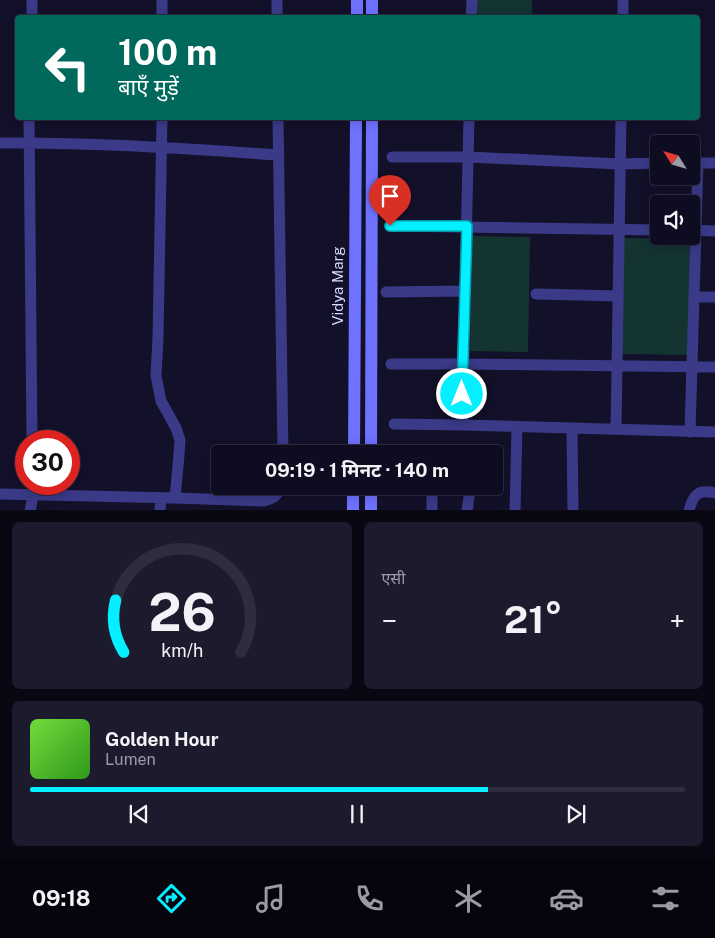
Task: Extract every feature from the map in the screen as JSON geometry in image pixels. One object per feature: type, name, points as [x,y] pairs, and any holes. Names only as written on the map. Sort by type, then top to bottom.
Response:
[{"type":"main road","points":[[356,15],[357,0]]},
{"type":"main road","points":[[372,0],[372,15]]},
{"type":"main road","name":"Vidya Marg","points":[[354,445],[356,120]]},
{"type":"main road","points":[[371,445],[372,120]]},
{"type":"main road","points":[[371,495],[371,510]]},
{"type":"street","points":[[32,0],[32,15]]},
{"type":"street","points":[[162,0],[162,15]]},
{"type":"street","points":[[277,0],[277,15]]},
{"type":"street","points":[[471,15],[472,0]]},
{"type":"street","points":[[623,0],[623,15]]},
{"type":"street","points":[[29,120],[32,430]]},
{"type":"street","points":[[162,120],[156,376],[161,401],[176,428],[180,440],[175,498]]},
{"type":"street","points":[[278,120],[284,445]]},
{"type":"street","points":[[462,425],[469,120]]},
{"type":"street","points":[[616,429],[621,120]]},
{"type":"street","points":[[0,143],[162,148],[279,155]]},
{"type":"street","points":[[392,157],[468,157],[620,164],[650,163]]},
{"type":"street","points":[[700,163],[715,163]]},
{"type":"street","points":[[390,226],[650,230]]},
{"type":"street","points":[[700,230],[715,230]]},
{"type":"street","points":[[690,432],[694,245]]},
{"type":"street","points":[[386,292],[466,291]]},
{"type":"street","points":[[536,294],[618,296]]},
{"type":"street","points":[[694,297],[715,297]]},
{"type":"street","points":[[391,364],[715,367]]},
{"type":"street","points":[[394,424],[715,432]]},
{"type":"street","points":[[514,510],[517,427]]},
{"type":"street","points":[[572,428],[573,510]]},
{"type":"street","points":[[689,510],[693,500],[699,493],[706,491],[715,493]]},
{"type":"street","points":[[0,494],[263,501],[271,500],[278,495]]},
{"type":"street","points":[[432,495],[432,510]]},
{"type":"street","points":[[467,510],[469,495]]},
{"type":"street","points":[[30,510],[33,496]]},
{"type":"street","points":[[160,510],[161,498]]},
{"type":"green space","points":[[475,0],[532,0],[532,15],[475,15]]},
{"type":"green space","points":[[472,236],[530,237],[528,352],[470,351]]},
{"type":"green space","points":[[623,238],[650,238],[650,245],[692,245],[689,355],[620,354]]},
{"type":"route","points":[[390,226],[467,226],[462,394]]}]
